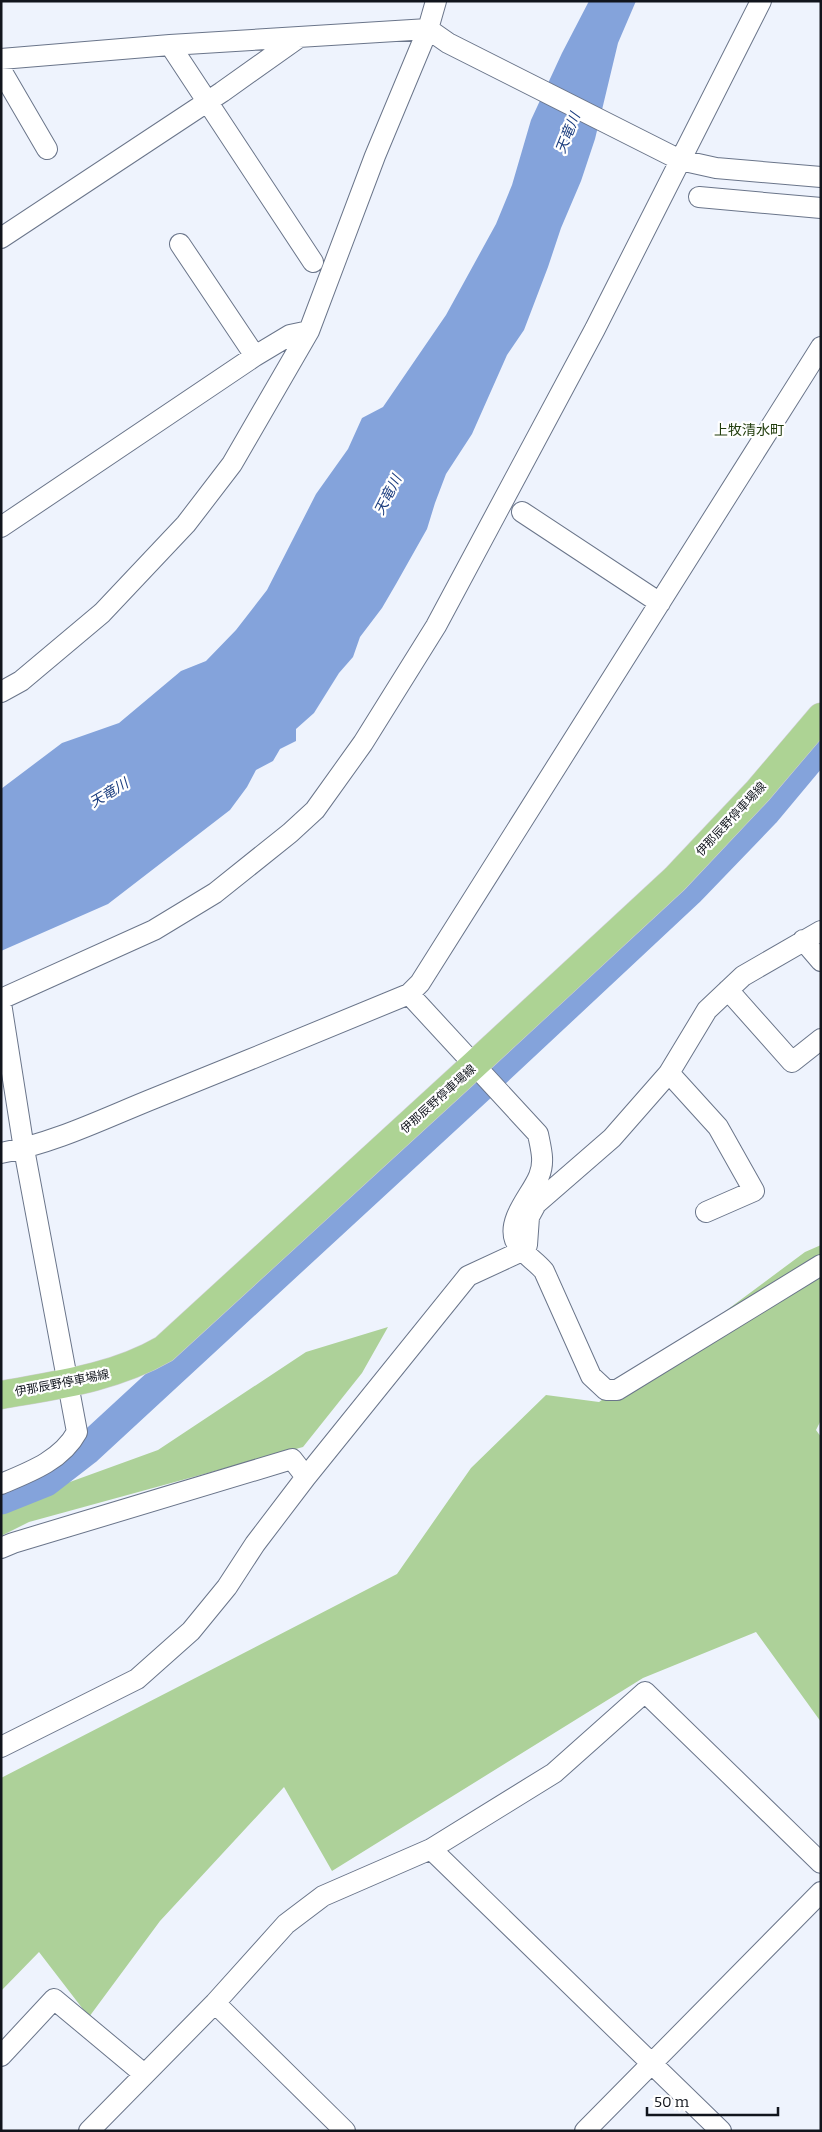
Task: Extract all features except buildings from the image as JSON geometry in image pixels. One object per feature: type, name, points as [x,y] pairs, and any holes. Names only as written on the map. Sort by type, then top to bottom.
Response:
[{"type":"main road","name":"伊那辰野停車場線","points":[[1,1395],[107,1375],[142,1362],[164,1350],[675,879],[751,798],[821,716]]},
{"type":"street","points":[[1,692],[21,681],[102,613],[186,524],[232,464],[309,331],[376,156],[428,29],[436,1]]},
{"type":"street","points":[[1,999],[154,930],[214,893],[249,867],[315,810],[363,743],[436,626],[522,468],[675,158],[761,1]]},
{"type":"street","points":[[1,59],[428,29],[448,43],[675,158],[716,168],[821,177]]},
{"type":"street","points":[[1,238],[206,102],[298,38]]},
{"type":"street","points":[[170,46],[313,262]]},
{"type":"street","points":[[1,70],[47,149]]},
{"type":"street","points":[[699,197],[821,208]]},
{"type":"street","points":[[180,244],[256,356]]},
{"type":"street","points":[[1,527],[256,356],[290,335],[309,331]]},
{"type":"street","points":[[1,1153],[24,1149],[61,1136],[409,994],[420,983],[431,967],[821,347]]},
{"type":"street","points":[[522,512],[660,602]]},
{"type":"street","points":[[1,1747],[137,1679],[191,1631],[227,1587],[255,1544],[306,1477],[468,1276],[522,1251],[527,1245],[529,1217],[536,1204],[612,1138],[669,1073],[707,1010],[743,976],[821,931]]},
{"type":"street","points":[[803,940],[821,961]]},
{"type":"street","points":[[728,990],[792,1062],[821,1039]]},
{"type":"street","points":[[409,994],[538,1134],[543,1157],[539,1176],[520,1207],[514,1228],[514,1239],[522,1251],[537,1262],[544,1271],[591,1376],[606,1390],[617,1390],[821,1265]]},
{"type":"street","points":[[1,1004],[24,1149],[77,1432],[71,1443],[52,1461],[1,1484]]},
{"type":"street","points":[[669,1073],[718,1127],[754,1191],[706,1212]]},
{"type":"street","points":[[1,1548],[13,1542],[292,1459],[306,1477]]},
{"type":"street","points":[[89,2131],[215,2003],[286,1924],[323,1896],[431,1849],[554,1773],[645,1692],[821,1863]]},
{"type":"street","points":[[431,1849],[722,2131]]},
{"type":"street","points":[[585,2131],[821,1892]]},
{"type":"street","points":[[1,2056],[54,1999],[144,2074]]},
{"type":"street","points":[[215,2003],[344,2131]]},
{"type":"green space","points":[[821,1245],[821,1420],[816,1430],[821,1437],[821,1722],[756,1632],[643,1678],[332,1871],[284,1787],[160,1921],[89,2017],[39,1952],[1,1991],[1,1778],[397,1574],[471,1468],[546,1395],[599,1402],[650,1367],[805,1252]]},
{"type":"green space","points":[[388,1327],[362,1373],[303,1447],[29,1522],[1,1536],[1,1507],[158,1450],[306,1352]]},
{"type":"water","name":"天竜川","points":[[589,1],[636,1],[618,43],[595,139],[581,181],[561,228],[524,330],[507,355],[472,434],[446,474],[427,529],[382,608],[360,637],[353,657],[339,673],[314,713],[296,729],[296,741],[280,749],[273,761],[256,770],[247,787],[230,810],[108,904],[1,951],[1,789],[62,743],[119,723],[181,671],[206,661],[236,630],[267,590],[316,494],[348,449],[362,418],[383,407],[446,315],[496,224],[512,185],[531,120]]},
{"type":"waterway","points":[[491,1076],[689,891],[765,812],[821,745]]},
{"type":"waterway","points":[[1,1499],[46,1481],[86,1450],[483,1084]]},
{"type":"district","name":"上牧清水町","points":[[749,430]]}]
